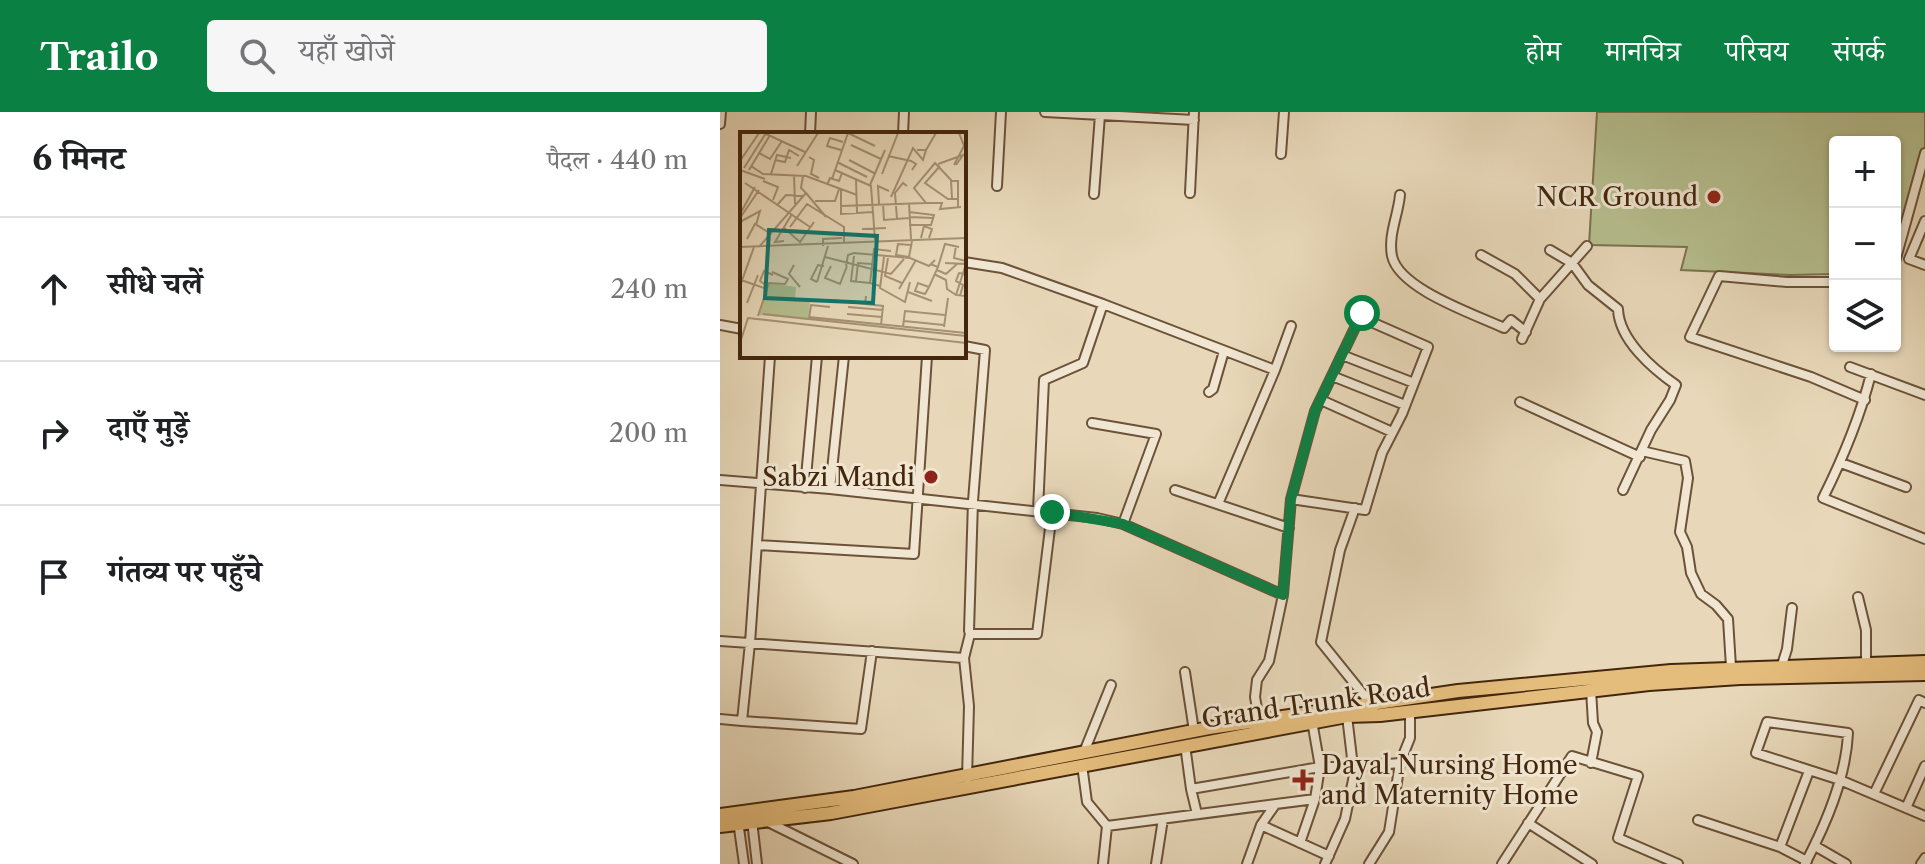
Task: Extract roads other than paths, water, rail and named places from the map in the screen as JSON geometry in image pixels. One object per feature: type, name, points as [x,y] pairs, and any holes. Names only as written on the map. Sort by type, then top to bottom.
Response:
[{"type":"highway","name":"Grand Trunk Road","points":[[1083,759],[1194,731],[1474,689],[1731,667],[1925,662]]},
{"type":"highway","name":"Grand Trunk Road","points":[[720,815],[749,818],[831,813],[967,781],[1083,759],[1185,745],[1347,716],[1740,678],[1925,674]]},
{"type":"highway","name":"Grand Trunk Road","points":[[720,826],[749,818]]},
{"type":"street","points":[[720,124],[721,112]]},
{"type":"street","points":[[810,132],[811,112]]},
{"type":"street","points":[[903,132],[904,112]]},
{"type":"street","points":[[997,186],[1001,112]]},
{"type":"street","points":[[1045,112],[1194,116],[1190,193]]},
{"type":"street","points":[[1281,154],[1284,112]]},
{"type":"street","points":[[1094,194],[1100,115]]},
{"type":"street","points":[[1901,239],[1923,173],[1925,153]]},
{"type":"street","points":[[1400,195],[1391,237],[1397,270],[1432,297],[1504,328],[1511,320],[1524,335],[1540,299],[1587,246]]},
{"type":"street","points":[[1908,213],[1925,220],[1909,259],[1925,265]]},
{"type":"street","points":[[1550,250],[1572,263],[1588,285],[1618,309],[1622,329],[1640,353],[1660,374],[1676,385],[1623,490]]},
{"type":"street","points":[[1481,255],[1515,274],[1540,299]]},
{"type":"street","points":[[966,262],[1002,268],[1275,370]]},
{"type":"street","points":[[1829,282],[1719,276],[1690,337],[1811,377],[1865,400]]},
{"type":"street","points":[[1038,510],[1044,380],[1083,363],[1103,304]]},
{"type":"street","points":[[1259,720],[1255,697],[1257,680],[1269,661],[1283,595],[1291,499],[1315,411],[1361,315],[1428,347],[1382,453],[1365,510],[1291,499]]},
{"type":"street","points":[[720,325],[740,329]]},
{"type":"street","points":[[1218,504],[1291,326]]},
{"type":"street","points":[[966,346],[985,350],[973,504],[969,631]]},
{"type":"street","points":[[1209,392],[1213,389],[1224,351]]},
{"type":"street","points":[[1342,355],[1414,383]]},
{"type":"street","points":[[742,721],[770,358]]},
{"type":"street","points":[[805,488],[817,358]]},
{"type":"street","points":[[830,489],[844,358]]},
{"type":"street","points":[[757,545],[914,554],[927,358]]},
{"type":"street","points":[[1850,367],[1925,395]]},
{"type":"street","points":[[1871,374],[1865,400],[1841,463],[1823,498],[1925,539]]},
{"type":"street","points":[[1332,376],[1405,405]]},
{"type":"street","points":[[1321,400],[1392,432]]},
{"type":"street","points":[[1520,402],[1641,454],[1685,461],[1688,478],[1680,532],[1687,547],[1691,573],[1701,594],[1728,619],[1731,667]]},
{"type":"street","points":[[1092,423],[1156,434],[1123,524]]},
{"type":"street","points":[[1841,463],[1906,487]]},
{"type":"street","points":[[720,480],[1038,510],[1123,524],[1283,595]]},
{"type":"street","points":[[1175,490],[1289,528]]},
{"type":"street","points":[[1355,508],[1340,550],[1321,642],[1371,704]]},
{"type":"street","points":[[967,781],[969,706],[964,658],[970,634],[1037,634],[1052,512]]},
{"type":"street","points":[[1858,597],[1866,630],[1866,664]]},
{"type":"street","points":[[1782,665],[1792,608]]},
{"type":"street","points":[[720,641],[964,658]]},
{"type":"street","points":[[720,719],[861,729],[872,651]]},
{"type":"street","points":[[1185,672],[1194,731]]},
{"type":"street","points":[[1103,864],[1107,826],[1087,802],[1083,759],[1111,685]]},
{"type":"street","points":[[1591,690],[1593,723],[1597,732],[1591,763]]},
{"type":"street","points":[[1874,794],[1919,700],[1925,703]]},
{"type":"street","points":[[1369,864],[1389,832],[1400,763],[1410,738],[1410,710]]},
{"type":"street","points":[[1261,825],[1327,860],[1345,819],[1354,775],[1347,716]]},
{"type":"street","points":[[1300,843],[1315,799],[1320,767],[1312,721]]},
{"type":"street","points":[[1698,820],[1780,847],[1806,862],[1840,780],[1848,733],[1767,722],[1756,753],[1840,780],[1925,816]]},
{"type":"street","points":[[1185,745],[1197,814]]},
{"type":"street","points":[[1502,864],[1572,756],[1638,776],[1618,838],[1678,864]]},
{"type":"street","points":[[1191,789],[1320,767],[1400,763]]},
{"type":"street","points":[[1906,808],[1925,766]]},
{"type":"street","points":[[1780,847],[1809,771]]},
{"type":"street","points":[[1107,826],[1315,799]]},
{"type":"street","points":[[1251,863],[1261,825],[1275,805]]},
{"type":"street","points":[[744,864],[749,818]]},
{"type":"street","points":[[749,818],[757,864]]},
{"type":"street","points":[[749,818],[853,864]]},
{"type":"street","points":[[1156,864],[1163,819]]},
{"type":"street","points":[[1528,823],[1592,864]]},
{"type":"street","points":[[1815,846],[1846,864]]},
{"type":"street","points":[[1921,864],[1925,858]]},
{"type":"place","name":"NCR Ground","points":[[1714,197]]},
{"type":"place","name":"Sabzi Mandi","points":[[931,477]]},
{"type":"place","name":"Dayal Nursing Home and Maternity Home","points":[[1303,780]]}]
